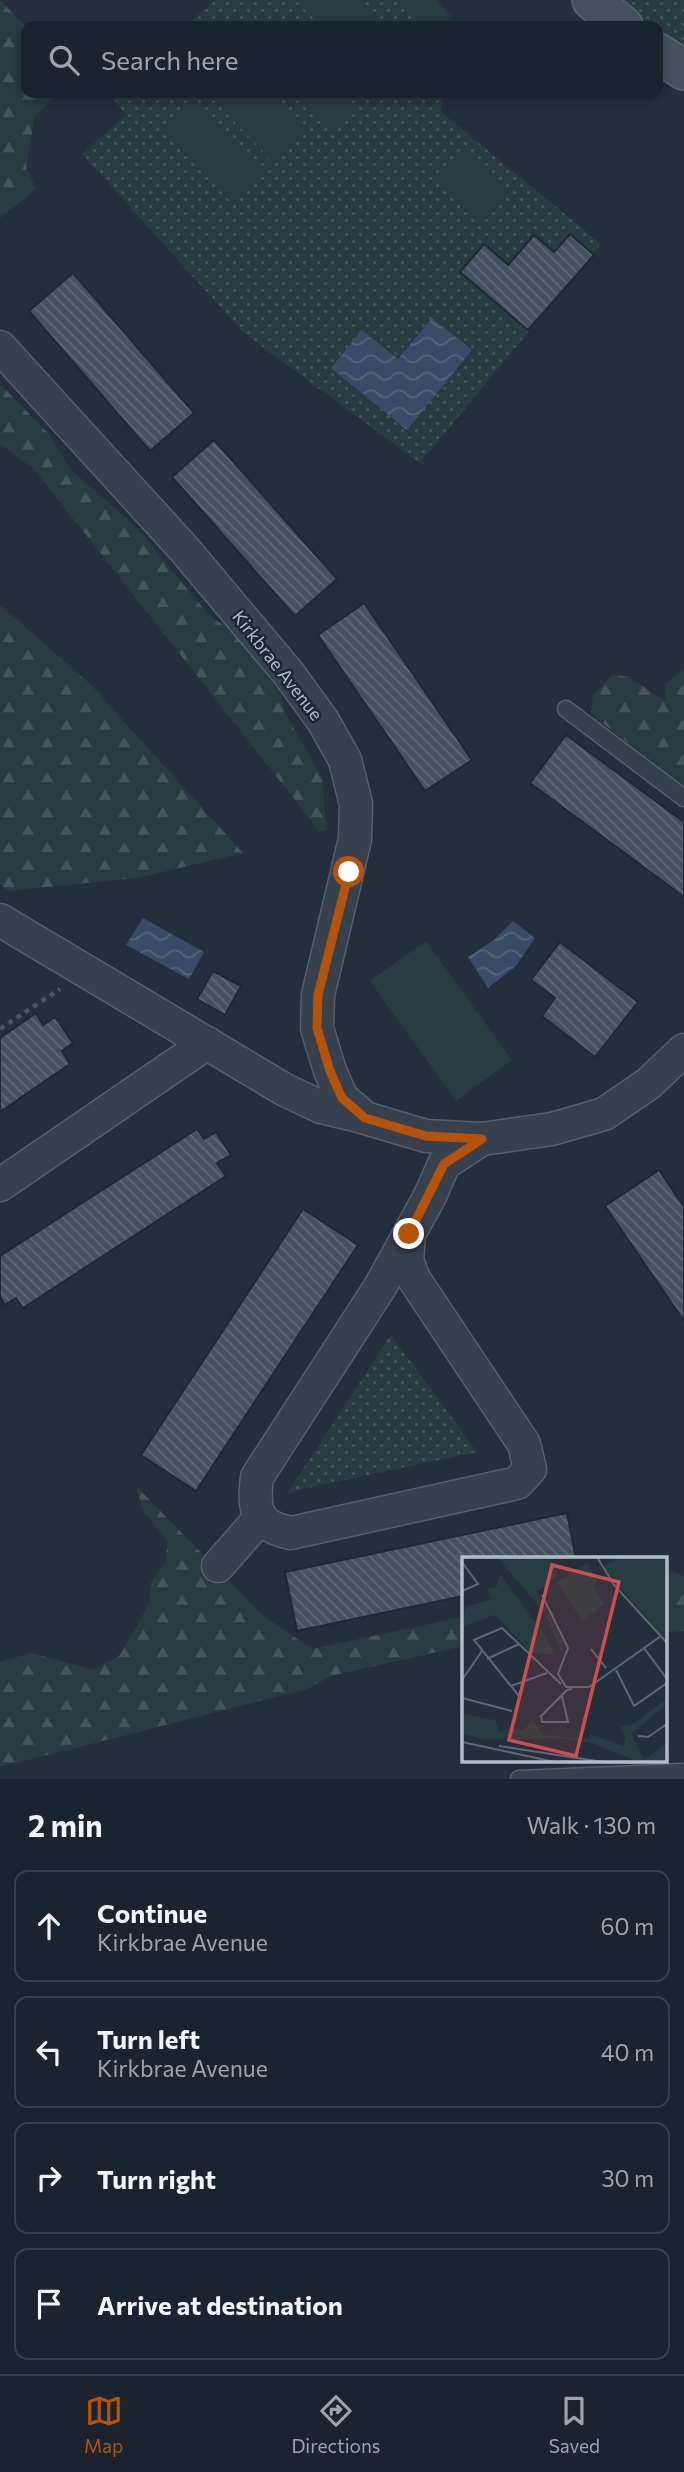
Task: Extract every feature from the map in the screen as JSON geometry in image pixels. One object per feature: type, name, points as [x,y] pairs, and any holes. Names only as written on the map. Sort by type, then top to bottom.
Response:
[{"type":"main road","points":[[592,0],[617,21]]},
{"type":"main road","points":[[663,56],[684,70]]},
{"type":"street","name":"Kirkbrae Avenue","points":[[0,347],[185,550],[289,674],[323,721],[345,760],[356,804],[355,839],[318,995],[317,1028],[330,1071],[342,1098],[365,1118],[426,1136],[482,1139],[552,1129],[604,1114],[648,1084],[684,1050]]},
{"type":"street","points":[[0,919],[285,1090],[321,1107],[365,1118]]},
{"type":"street","points":[[0,1185],[207,1043]]},
{"type":"street","points":[[409,1234],[407,1260],[414,1279],[524,1444],[530,1469],[517,1483],[291,1534],[272,1529],[261,1517],[254,1502],[257,1477],[372,1300],[444,1164],[482,1139]]},
{"type":"street","points":[[218,1566],[261,1517]]},
{"type":"lane","points":[[566,709],[684,798]]},
{"type":"lane","points":[[519,1779],[684,1772]]},
{"type":"path","points":[[0,1029],[87,970]]},
{"type":"green space","points":[[0,0],[21,22],[21,98],[54,98],[35,115],[26,167],[36,189],[0,218]]},
{"type":"green space","points":[[215,0],[428,0],[448,21],[192,21]]},
{"type":"green space","points":[[305,0],[358,0],[378,21],[316,21],[300,5]]},
{"type":"green space","points":[[402,0],[436,0],[451,16],[446,21],[422,21]]},
{"type":"green space","points":[[592,0],[684,0],[684,70],[663,56],[663,21],[617,21]]},
{"type":"green space","points":[[113,98],[442,98],[441,112],[601,244],[420,463],[244,333],[82,154],[126,115]]},
{"type":"green space","points":[[212,98],[274,98],[304,130],[272,161]]},
{"type":"green space","points":[[296,98],[341,98],[352,109],[334,126],[323,114],[317,120]]},
{"type":"green space","points":[[194,101],[260,171],[229,200],[163,130]]},
{"type":"green space","points":[[459,151],[508,190],[485,220],[435,181]]},
{"type":"green space","points":[[0,384],[47,432],[71,470],[134,525],[208,614],[273,661],[285,713],[322,777],[326,830],[317,832],[317,828],[34,469],[0,444]]},
{"type":"green space","points":[[0,605],[89,683],[243,853],[137,878],[8,891],[0,884]]},
{"type":"green space","points":[[684,669],[684,787],[591,714],[593,695],[613,674],[629,677],[666,702],[665,684]]},
{"type":"green space","points":[[426,941],[512,1060],[456,1101],[370,981]]},
{"type":"green space","points":[[391,1335],[477,1452],[298,1490],[286,1495]]},
{"type":"green space","points":[[136,1486],[262,1615],[312,1649],[462,1617],[462,1646],[331,1676],[307,1689],[0,1767],[0,1662],[31,1653],[94,1670],[120,1655],[149,1604],[151,1582],[165,1563],[168,1542],[143,1511]]},
{"type":"green space","points":[[666,1569],[684,1576],[684,1631],[666,1632]]},
{"type":"water","points":[[432,318],[472,350],[407,430],[331,368],[362,330],[398,359]]},
{"type":"water","points":[[143,918],[204,952],[189,979],[126,945]]},
{"type":"water","points":[[513,921],[535,938],[516,966],[488,988],[468,957],[495,939]]},
{"type":"building","points":[[570,234],[594,255],[528,330],[460,272],[484,244],[508,265],[534,235],[554,252]]},
{"type":"building","points":[[73,273],[194,413],[150,451],[29,311]]},
{"type":"building","points":[[214,440],[337,579],[295,616],[172,477]]},
{"type":"building","points":[[364,603],[472,760],[425,791],[318,635]]},
{"type":"building","points":[[566,735],[684,822],[684,897],[530,783]]},
{"type":"building","points":[[560,942],[638,1002],[595,1057],[542,1016],[555,998],[531,980]]},
{"type":"building","points":[[213,971],[241,986],[225,1015],[197,999]]},
{"type":"building","points":[[36,1013],[43,1025],[55,1017],[73,1043],[62,1051],[70,1064],[0,1112],[0,1038]]},
{"type":"building","points":[[197,1129],[204,1139],[216,1132],[231,1155],[217,1163],[226,1176],[23,1308],[16,1298],[5,1305],[0,1297],[0,1256]]},
{"type":"building","points":[[659,1170],[684,1207],[684,1321],[605,1206]]},
{"type":"building","points":[[303,1209],[358,1245],[196,1491],[141,1455]]},
{"type":"building","points":[[567,1513],[576,1557],[462,1557],[462,1596],[297,1631],[285,1572]]},
{"type":"route","points":[[349,872],[318,995],[317,1028],[330,1071],[342,1098],[365,1118],[426,1136],[482,1139],[444,1164],[409,1234]]}]
